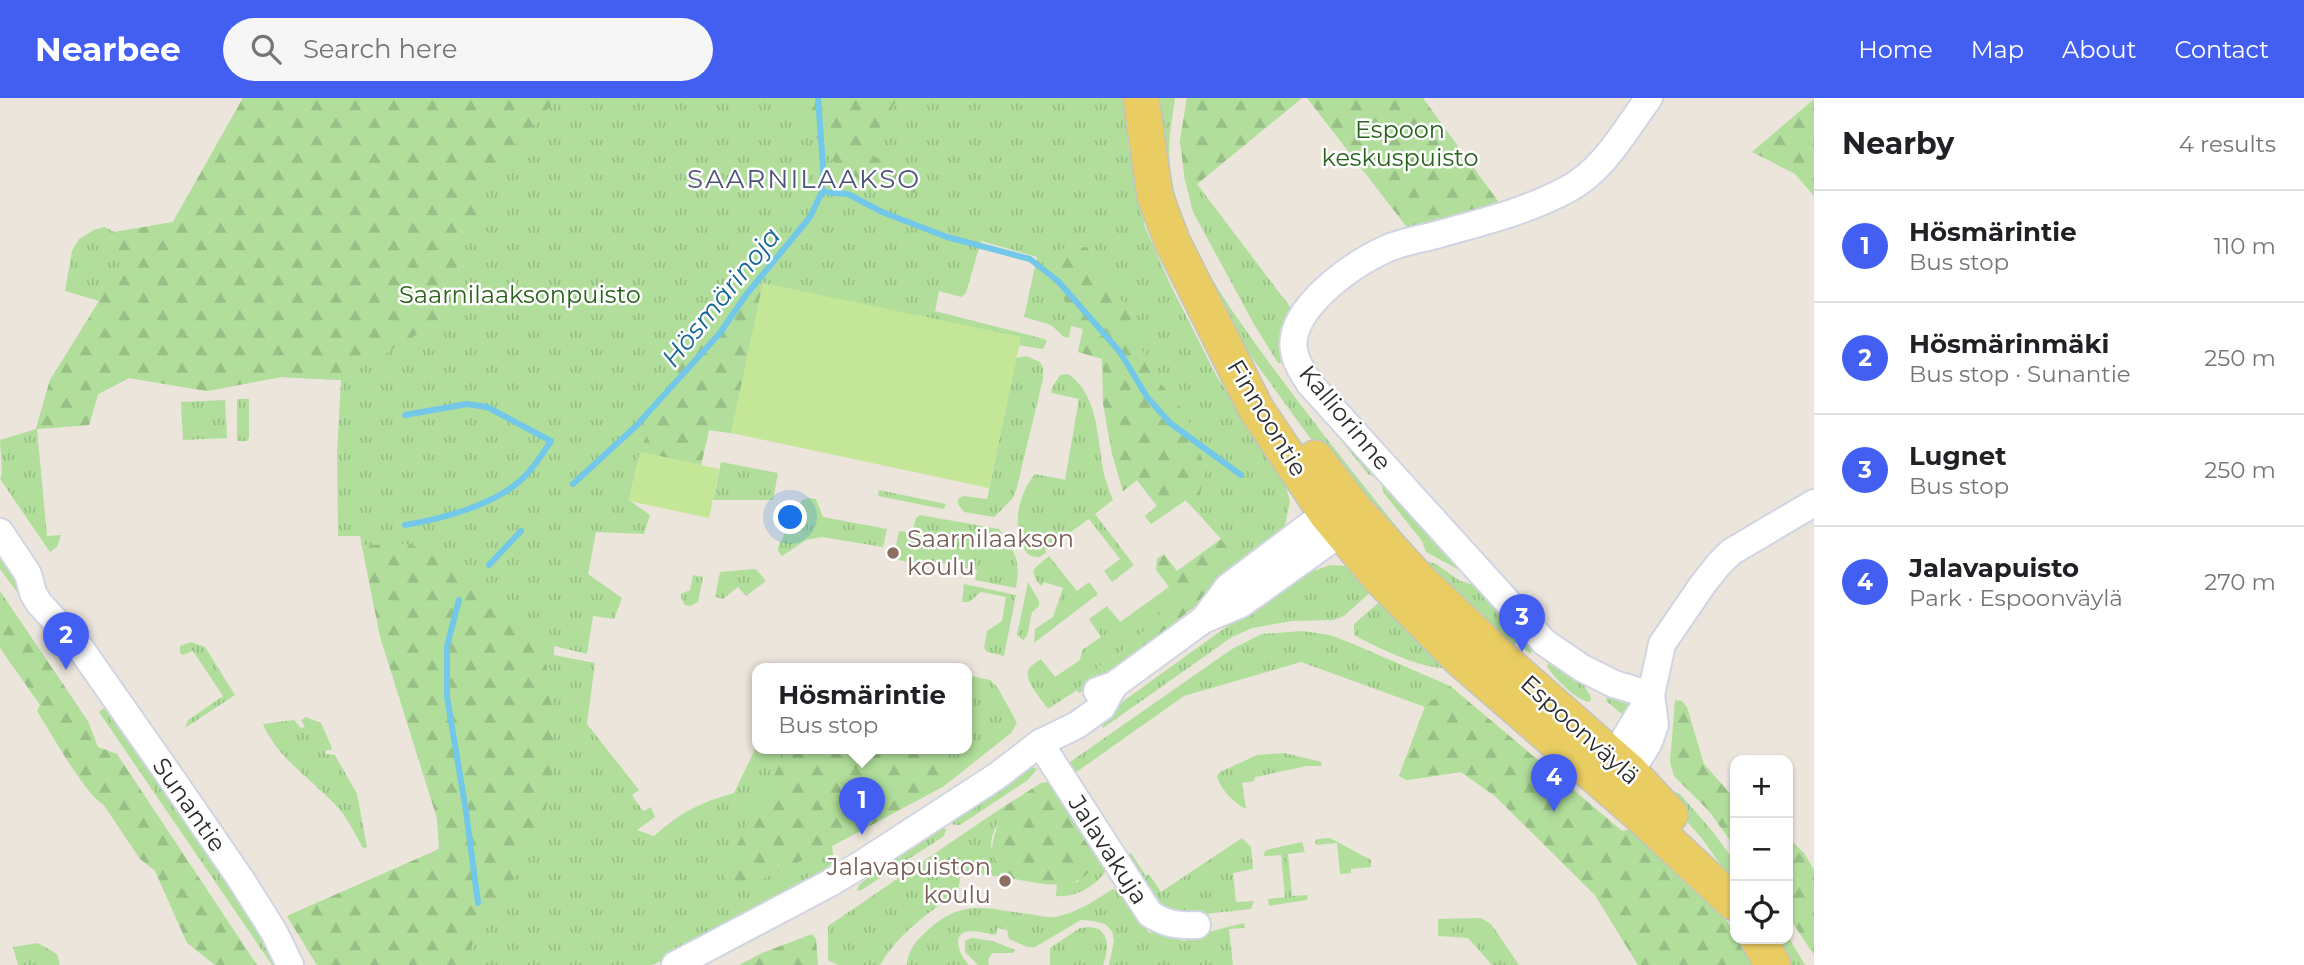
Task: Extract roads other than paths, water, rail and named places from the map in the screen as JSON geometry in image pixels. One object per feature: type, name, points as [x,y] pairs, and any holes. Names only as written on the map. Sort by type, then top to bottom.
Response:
[{"type":"main road","name":"Finnoontie","points":[[1141,98],[1155,196],[1172,242],[1256,409],[1340,518]]},
{"type":"main road","name":"Espoonväylä","points":[[1340,518],[1379,577],[1459,657],[1616,772],[1730,900]]},
{"type":"main road","points":[[1761,944],[1773,965]]},
{"type":"street","name":"Kalliorinne","points":[[1648,98],[1608,155],[1591,174],[1570,188],[1510,214],[1391,247],[1364,260],[1316,297],[1296,330],[1293,348],[1298,366],[1310,384],[1544,642],[1582,668],[1614,684],[1651,695]]},
{"type":"street","points":[[1616,772],[1648,744],[1655,726],[1651,695],[1662,644],[1719,564],[1731,552],[1814,503]]},
{"type":"street","points":[[675,965],[850,872],[997,776],[1040,744],[1067,711],[1092,692],[1114,685],[1203,620],[1241,604],[1340,518]]},
{"type":"street","name":"Sunantie","points":[[0,532],[28,575],[39,603],[81,649],[240,878],[274,932],[290,965]]},
{"type":"street","name":"Jalavakuja","points":[[1040,744],[1150,914],[1163,922],[1180,926],[1197,925]]},
{"type":"waterway","name":"Hösmärinoja","points":[[573,484],[636,426],[720,333],[746,295],[810,217],[822,192],[823,166],[818,98]]},
{"type":"waterway","points":[[822,192],[848,194],[882,212],[947,237],[1030,259],[1058,281],[1120,352],[1147,397],[1170,423],[1241,475]]},
{"type":"waterway","points":[[405,415],[467,404],[487,407],[551,441],[529,472],[500,495],[469,509],[405,525]]},
{"type":"waterway","name":"Hösmärinoja","points":[[489,565],[521,531]]},
{"type":"waterway","name":"Hösmärinoja","points":[[459,600],[447,646],[447,697],[478,903]]},
{"type":"place","name":"Saarnilaakson koulu","points":[[893,553]]},
{"type":"place","name":"Lugnet","points":[[1522,652]]},
{"type":"place","name":"Hösmärinmäki","points":[[66,670]]},
{"type":"place","name":"Jalavapuisto","points":[[1554,812]]},
{"type":"place","name":"Hösmärintie","points":[[862,835]]},
{"type":"place","name":"Jalavapuiston koulu","points":[[1005,881]]},
{"type":"district","name":"SAARNILAAKSO","points":[[804,179]]},
{"type":"park label","name":"Espoon keskuspuisto","points":[[1400,144]]},
{"type":"park label","name":"Saarnilaaksonpuisto","points":[[520,295]]}]
